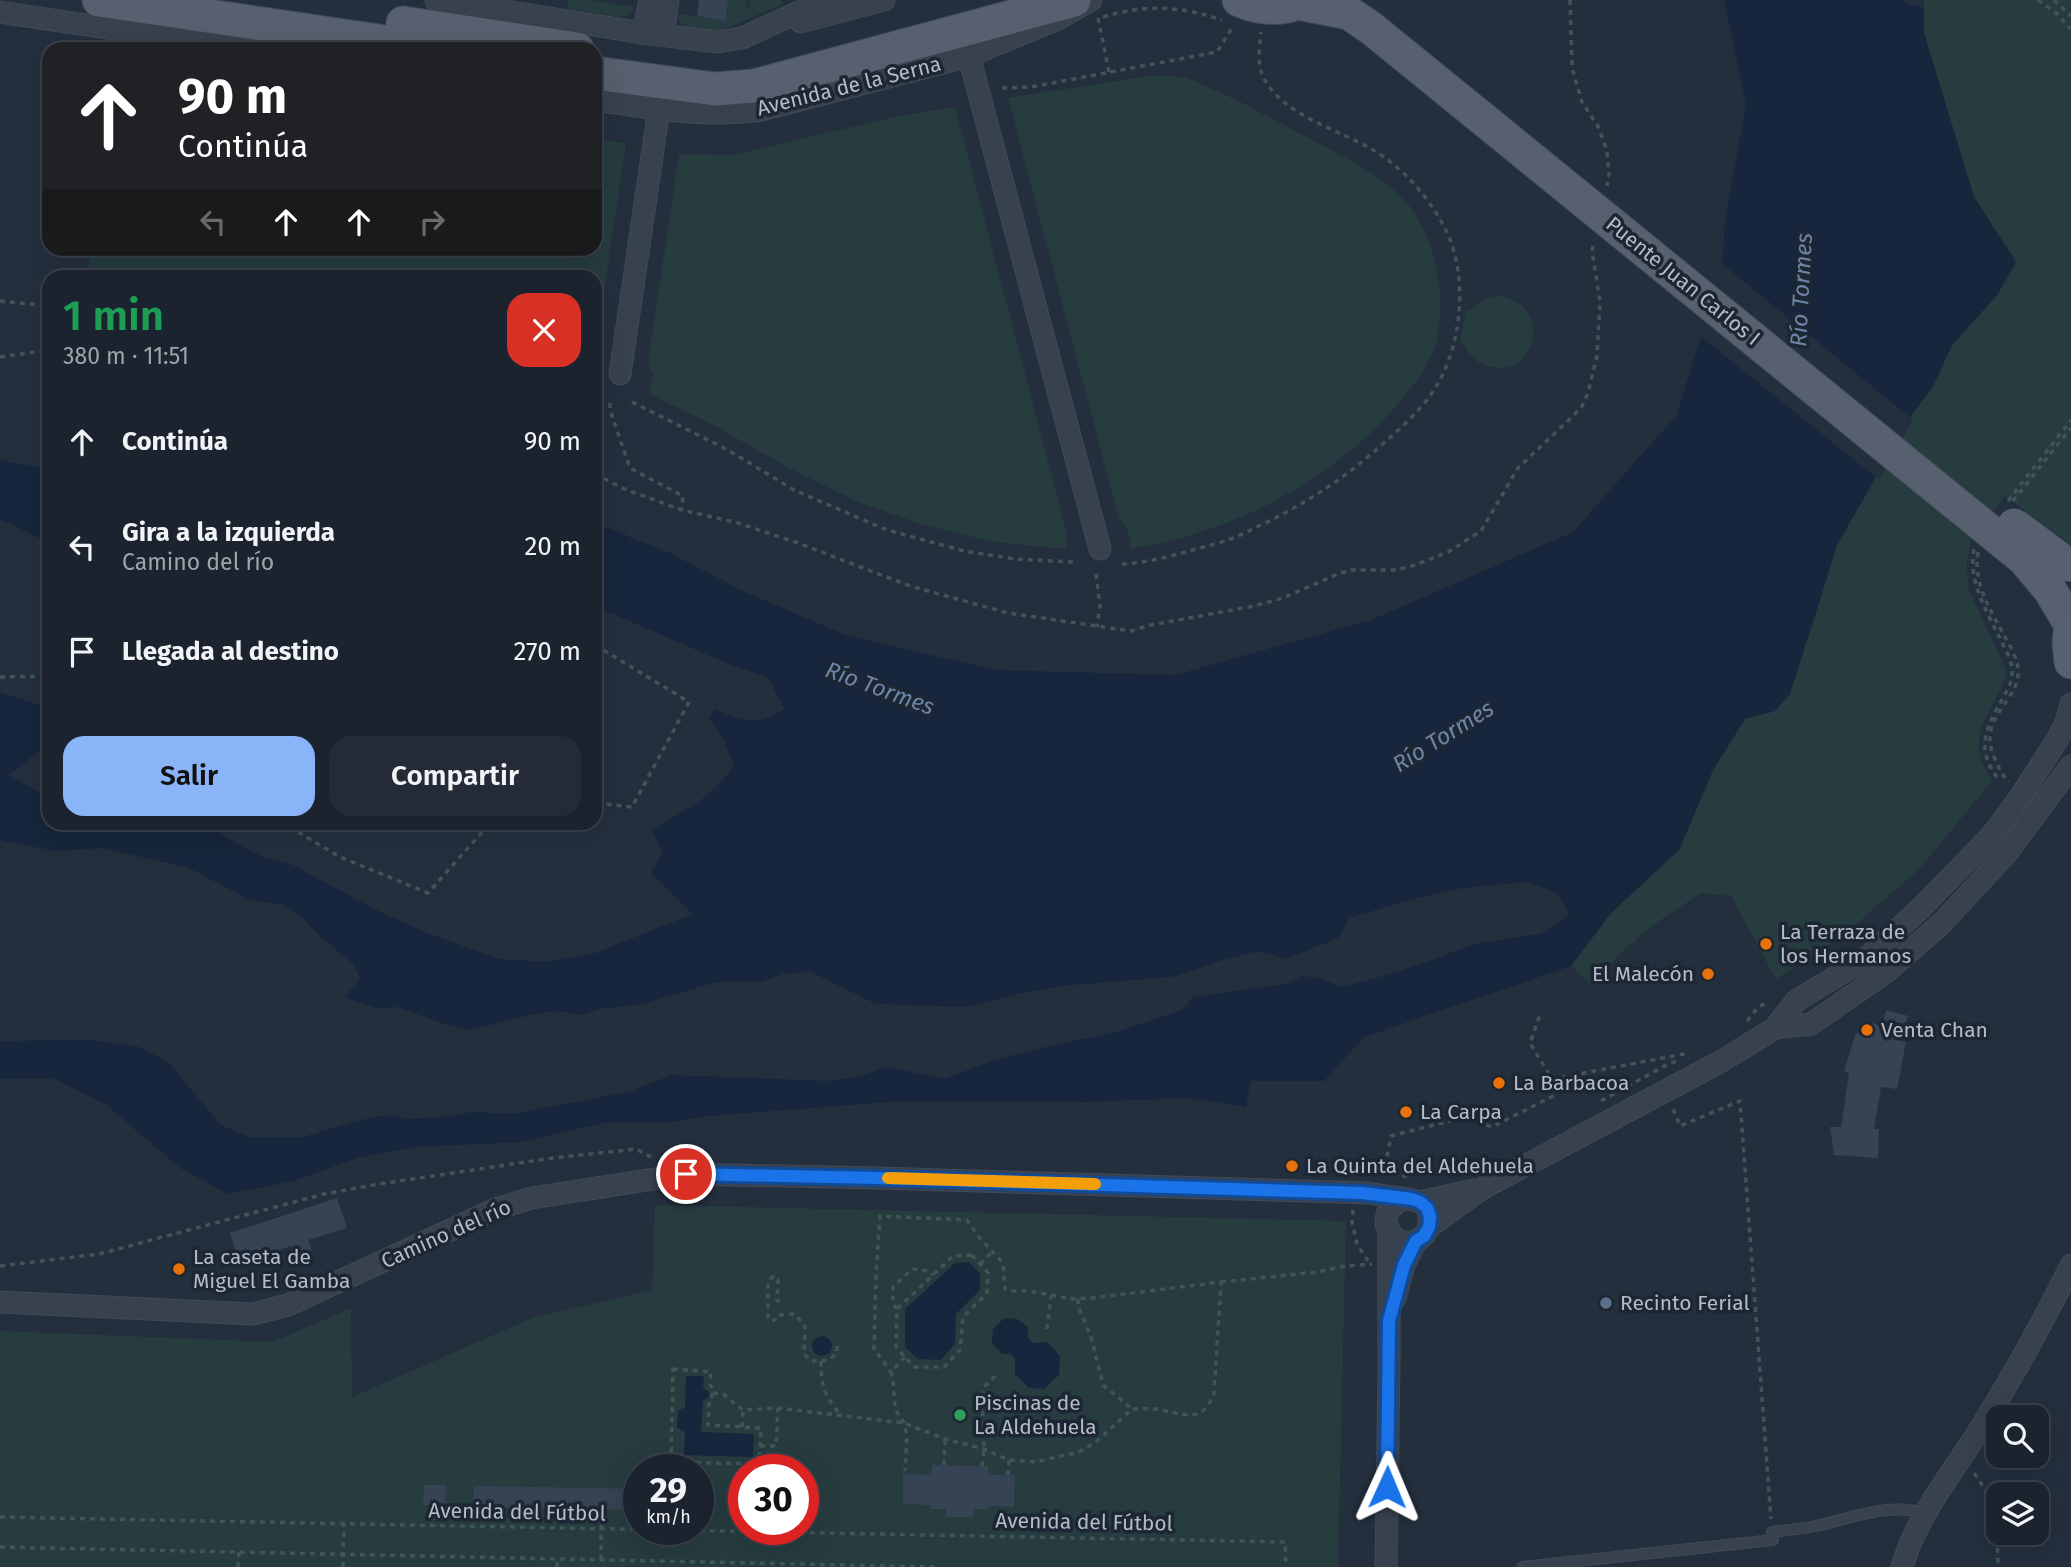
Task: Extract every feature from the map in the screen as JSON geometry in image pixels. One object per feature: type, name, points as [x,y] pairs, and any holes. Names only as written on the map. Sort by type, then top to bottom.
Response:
[{"type":"main road","points":[[99,0],[385,42]]},
{"type":"main road","points":[[245,0],[530,42]]},
{"type":"main road","points":[[602,53],[695,66],[726,68],[749,65],[985,0]]},
{"type":"main road","name":"Puente Juan Carlos I","points":[[1373,0],[1559,169]]},
{"type":"main road","name":"Puente Juan Carlos I","points":[[1237,12],[1251,5],[1275,8],[1300,1],[1349,13],[1371,27],[1559,169],[2040,545],[2063,574],[2071,625]]},
{"type":"main road","name":"Avenida de la Serna","points":[[602,74],[715,89],[754,86],[1087,6]]},
{"type":"main road","points":[[2071,625],[2068,643],[2071,662]]},
{"type":"street","points":[[436,0],[718,42],[884,0]]},
{"type":"street","points":[[650,0],[653,34]]},
{"type":"street","points":[[653,34],[668,0]]},
{"type":"street","points":[[742,38],[825,0]]},
{"type":"street","name":"Avenida de la Serna","points":[[602,101],[704,114],[734,114],[761,110],[969,56],[1087,6]]},
{"type":"street","points":[[0,12],[201,42]]},
{"type":"street","points":[[969,56],[1100,549]]},
{"type":"street","points":[[620,374],[659,109]]},
{"type":"street","points":[[1483,1188],[1414,1194],[1395,1203],[1388,1211],[1385,1222],[1388,1232],[1396,1240],[1405,1243],[1422,1234],[1483,1188],[1709,1068],[1775,1028],[1796,1001],[1868,957],[1922,907],[1992,835],[2057,740],[2071,704]]},
{"type":"street","points":[[1775,1028],[1811,1024],[1886,972],[1941,924],[2007,853],[2071,766]]},
{"type":"street","name":"Camino del río","points":[[0,1302],[253,1314],[288,1305],[496,1209],[559,1193],[686,1174],[877,1178],[1354,1179],[1414,1194]]},
{"type":"street","points":[[1389,1321],[1404,1265],[1430,1217],[1427,1208],[1414,1194]]},
{"type":"street","points":[[1386,1567],[1389,1321],[1379,1264],[1388,1232]]},
{"type":"street","points":[[1902,1567],[1908,1547],[1924,1514],[2022,1360],[2071,1265]]},
{"type":"lane","points":[[1522,1567],[1773,1540],[1772,1532],[1812,1527],[1892,1509],[1913,1509],[1924,1514]]},
{"type":"path","points":[[1570,0],[1572,68],[1582,102],[1600,128],[1607,151],[1609,175],[1606,188]]},
{"type":"path","points":[[2054,0],[2071,16]]},
{"type":"path","points":[[2040,1],[2071,29]]},
{"type":"path","points":[[1087,6],[1109,72]]},
{"type":"path","points":[[1002,88],[1031,87],[1217,52],[1237,12]]},
{"type":"path","points":[[1122,564],[1168,557],[1231,539],[1323,492],[1364,461],[1402,427],[1434,390],[1450,357],[1461,313],[1459,271],[1449,239],[1433,208],[1411,180],[1378,153],[1290,107],[1272,93],[1260,72],[1261,32]]},
{"type":"path","points":[[602,478],[681,510],[707,514],[798,542],[910,586],[1007,613],[1131,631],[1283,598],[1352,570],[1396,570],[1412,566],[1447,552],[1481,531],[1518,468],[1573,416],[1588,393],[1597,356],[1600,301],[1592,251],[1595,238]]},
{"type":"path","points":[[0,300],[42,305]]},
{"type":"path","points":[[0,357],[42,351]]},
{"type":"path","points":[[632,402],[728,450],[794,490],[887,530],[976,553],[1015,559],[1075,562]]},
{"type":"path","points":[[610,403],[630,468],[683,496],[681,510]]},
{"type":"path","points":[[2071,420],[2010,502],[2071,428]]},
{"type":"path","points":[[1999,780],[1986,757],[1984,739],[1988,724],[2010,685],[2012,671],[2009,656],[1974,584],[1972,559],[1977,544],[1979,586],[2019,670],[2014,685],[1990,728],[1989,741],[1993,755],[2003,776],[2011,783],[2005,792]]},
{"type":"path","points":[[1097,574],[1100,606],[1097,627]]},
{"type":"path","points":[[602,649],[689,702],[632,807],[602,804]]},
{"type":"path","points":[[0,677],[42,676]]},
{"type":"path","points":[[295,830],[341,857],[428,893],[484,830]]},
{"type":"path","points":[[1745,1026],[1759,1006],[1779,1000]]},
{"type":"path","points":[[1382,1178],[1391,1136],[1465,1117],[1492,1127],[1557,1094],[1552,1079],[1530,1042],[1541,1012]]},
{"type":"path","points":[[1552,1079],[1689,1055]]},
{"type":"path","points":[[1598,1102],[1670,1063],[1696,1056]]},
{"type":"path","points":[[1672,1107],[1679,1126],[1741,1101],[1772,1532]]},
{"type":"path","points":[[0,1266],[99,1254],[324,1195],[379,1184],[553,1158],[636,1149],[653,1158]]},
{"type":"path","points":[[639,1159],[664,1156]]},
{"type":"path","points":[[1379,1264],[1357,1244],[1352,1222],[1354,1179],[1358,1170],[1368,1167],[1385,1169],[1414,1194]]},
{"type":"path","points":[[905,1471],[907,1436],[904,1423],[895,1409],[893,1379],[874,1349],[880,1216],[967,1220],[1003,1264],[1005,1289],[1078,1299],[1379,1264]]},
{"type":"path","points":[[980,1264],[993,1251]]},
{"type":"path","points":[[897,1309],[933,1275],[953,1256],[972,1255],[988,1273],[987,1293],[963,1317],[960,1350],[944,1367],[914,1367],[896,1347],[897,1309],[893,1304],[893,1287],[912,1269],[929,1271],[933,1275]]},
{"type":"path","points":[[780,1301],[777,1301],[778,1280],[774,1276],[768,1281],[768,1319],[772,1321],[778,1315],[795,1314],[805,1327],[804,1354],[811,1361],[829,1360],[836,1353],[837,1344]]},
{"type":"path","points":[[1078,1299],[1103,1385],[1132,1409],[1155,1409],[1189,1416],[1199,1414],[1210,1404],[1214,1393],[1222,1282]]},
{"type":"path","points":[[1047,1329],[1051,1296]]},
{"type":"path","points":[[891,1372],[905,1357]]},
{"type":"path","points":[[821,1361],[821,1384],[827,1398],[840,1415]]},
{"type":"path","points":[[673,1369],[711,1371],[710,1385],[713,1394],[709,1404],[708,1425],[742,1427],[761,1427],[759,1464],[671,1462],[673,1369]]},
{"type":"path","points":[[982,1466],[984,1387],[998,1373]]},
{"type":"path","points":[[713,1394],[723,1394],[744,1410],[778,1408],[904,1423],[1009,1460],[1035,1462],[1079,1452],[1096,1442],[1132,1409]]},
{"type":"path","points":[[760,1446],[776,1446],[778,1408]]},
{"type":"path","points":[[742,1427],[744,1410]]},
{"type":"path","points":[[944,1465],[946,1439]]},
{"type":"path","points":[[1961,1457],[1985,1488],[1997,1524],[1997,1567]]},
{"type":"path","points":[[1008,1475],[1009,1460]]},
{"type":"path","points":[[435,1505],[435,1526]]},
{"type":"path","name":"Avenida del Fútbol","points":[[0,1517],[1285,1542],[1286,1567]]},
{"type":"path","points":[[555,1520],[601,1521],[601,1560]]},
{"type":"path","points":[[343,1567],[344,1524]]},
{"type":"path","points":[[0,1547],[938,1567]]},
{"type":"path","points":[[238,1567],[239,1552]]},
{"type":"path","points":[[556,1567],[557,1560]]},
{"type":"green space","points":[[568,0],[591,0],[634,7],[630,15],[621,17],[567,9]]},
{"type":"green space","points":[[728,0],[747,0],[748,9],[750,0],[781,0],[783,4],[723,30],[700,30],[679,22],[679,14],[724,20]]},
{"type":"green space","points":[[1924,0],[2071,0],[2071,544],[2005,496],[1971,541],[1967,562],[1968,588],[2007,672],[1979,737],[1982,761],[1992,781],[1919,869],[1846,933],[1776,979],[1731,896],[1701,893],[1647,929],[1590,983],[1571,966],[1611,913],[1679,850],[1713,770],[1745,719],[1775,711],[1812,627],[1837,545],[1909,419],[1933,386],[1952,345],[1997,295],[2016,262],[1974,197],[1924,33]]},
{"type":"green space","points":[[1149,76],[1186,78],[1222,93],[1342,156],[1389,186],[1415,213],[1426,234],[1436,268],[1440,312],[1436,343],[1419,376],[1370,434],[1341,459],[1309,481],[1241,517],[1204,531],[1130,549],[1128,532],[1119,519],[1008,98]]},
{"type":"green space","points":[[955,107],[1067,534],[1066,549],[994,542],[924,525],[860,503],[649,394],[653,374],[648,363],[679,154],[733,155],[894,117]]},
{"type":"green space","points":[[602,140],[626,143],[602,305],[602,270],[88,269],[90,256],[602,256]]},
{"type":"green space","points":[[1497,296],[1515,301],[1526,311],[1532,323],[1533,337],[1529,350],[1520,361],[1508,367],[1491,367],[1478,362],[1464,343],[1460,343],[1466,309],[1470,310],[1486,298]]},
{"type":"green space","points":[[655,1205],[1346,1221],[1338,1567],[0,1567],[0,1331],[273,1342],[351,1308],[352,1397],[532,1318],[652,1290]]},
{"type":"water","name":"Río Tormes","points":[[1724,0],[1903,0],[1924,8],[1924,33],[1974,197],[2016,262],[1997,295],[1952,345],[1933,386],[1909,419],[1837,545],[1790,694],[1775,711],[1745,719],[1713,770],[1679,850],[1611,913],[1571,966],[1364,1037],[1324,1081],[1251,1081],[1246,1107],[1188,1098],[1085,1102],[887,1102],[710,1116],[672,1122],[604,1123],[520,1142],[415,1147],[357,1158],[294,1181],[228,1194],[180,1168],[105,1104],[52,1078],[0,1079],[0,1041],[93,1040],[140,1047],[169,1063],[221,1125],[250,1137],[303,1137],[387,1115],[407,1119],[472,1112],[513,1114],[628,1092],[672,1075],[827,1081],[855,1077],[889,1067],[944,1079],[994,1060],[1112,1033],[1182,1010],[1193,997],[1287,984],[1302,976],[1318,978],[1342,987],[1398,972],[1478,943],[1540,934],[1570,915],[1558,894],[1529,882],[1463,888],[1416,898],[1350,918],[1338,938],[1286,959],[1259,951],[1173,977],[1071,985],[1017,994],[967,1007],[876,1004],[811,972],[783,974],[761,982],[716,982],[643,1004],[599,1009],[582,1015],[559,1011],[534,1014],[471,1030],[397,1007],[375,1008],[345,997],[360,978],[353,964],[301,917],[281,904],[250,900],[189,868],[102,848],[56,851],[2,841],[0,692],[42,706],[42,749],[9,775],[42,792],[42,830],[216,830],[264,858],[293,865],[382,913],[427,933],[499,959],[543,962],[595,953],[693,914],[650,873],[663,853],[652,830],[706,796],[734,766],[722,736],[709,718],[715,709],[750,721],[775,715],[785,709],[768,678],[724,662],[602,609],[602,526],[670,553],[741,590],[845,635],[996,670],[1175,675],[1371,620],[1573,532],[1676,416],[1722,271],[1725,221],[1746,104]]},
{"type":"water","points":[[0,460],[42,469],[42,538],[0,520]]},
{"type":"water","points":[[969,1262],[980,1273],[980,1290],[956,1314],[955,1344],[941,1360],[918,1359],[905,1347],[905,1309],[955,1263]]},
{"type":"water","points":[[1004,1318],[1017,1319],[1028,1327],[1028,1338],[1033,1343],[1047,1342],[1060,1356],[1059,1375],[1044,1389],[1029,1388],[1015,1374],[1015,1358],[1010,1354],[1002,1354],[992,1343],[993,1329]]},
{"type":"water","points":[[822,1336],[829,1339],[832,1346],[829,1353],[822,1356],[815,1353],[812,1346],[815,1339]]},
{"type":"water","points":[[686,1376],[704,1376],[703,1388],[709,1392],[709,1397],[703,1401],[701,1432],[754,1434],[753,1454],[728,1454],[728,1456],[684,1454],[685,1432],[677,1427],[678,1411],[685,1407]]},
{"type":"pier","points":[[1719,261],[1913,420],[1879,480],[1698,334]]},
{"type":"building","points":[[699,0],[728,0],[725,21],[697,16]]},
{"type":"building","points":[[1886,1010],[1908,1016],[1901,1041],[1906,1042],[1897,1089],[1881,1087],[1874,1129],[1879,1129],[1878,1158],[1834,1155],[1830,1127],[1841,1127],[1849,1073],[1844,1071],[1856,1033],[1865,1037],[1869,1022],[1882,1026]]},
{"type":"building","points":[[337,1198],[347,1228],[308,1240],[312,1250],[295,1256],[291,1246],[240,1263],[230,1233]]},
{"type":"building","points":[[932,1465],[988,1466],[988,1475],[1015,1475],[1014,1507],[989,1506],[989,1509],[974,1509],[973,1517],[946,1517],[946,1509],[931,1509],[931,1505],[903,1504],[903,1474],[931,1475]]},
{"type":"building","points":[[424,1485],[446,1485],[445,1505],[423,1505]]},
{"type":"building","points":[[474,1486],[623,1489],[623,1510],[474,1507]]},
{"type":"slow traffic","points":[[888,1178],[1095,1184]]},
{"type":"place","name":"La Terraza de los Hermanos","points":[[1766,944]]},
{"type":"place","name":"El Malecón","points":[[1708,974]]},
{"type":"place","name":"Venta Chan","points":[[1867,1030]]},
{"type":"place","name":"La Barbacoa","points":[[1499,1083]]},
{"type":"place","name":"La Carpa","points":[[1406,1112]]},
{"type":"place","name":"La Quinta del Aldehuela","points":[[1292,1166]]},
{"type":"place","name":"La caseta de Miguel El Gamba","points":[[179,1269]]},
{"type":"place","name":"Recinto Ferial","points":[[1606,1303]]},
{"type":"place","name":"Piscinas de La Aldehuela","points":[[960,1415]]},
{"type":"route","points":[[686,1174],[1369,1193],[1420,1202],[1427,1208],[1429,1227],[1424,1236],[1416,1241],[1404,1265],[1389,1321],[1387,1487]]}]
